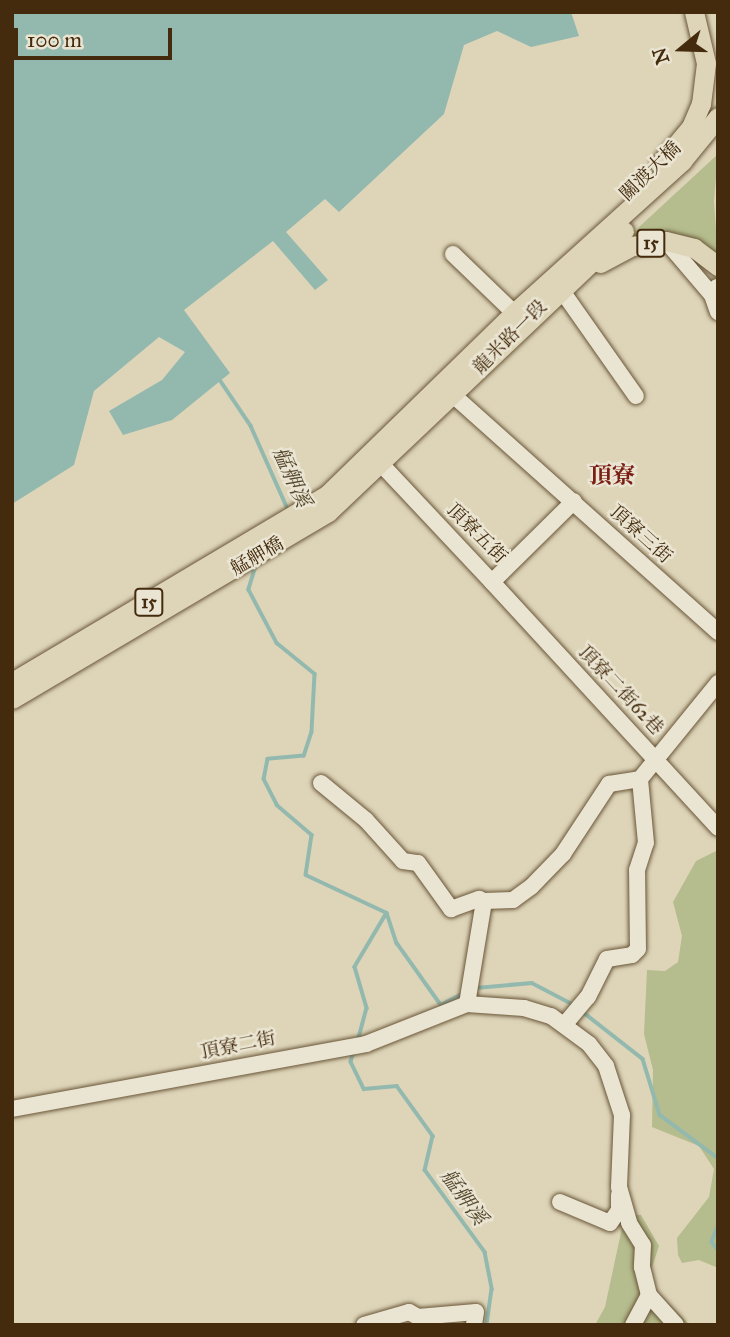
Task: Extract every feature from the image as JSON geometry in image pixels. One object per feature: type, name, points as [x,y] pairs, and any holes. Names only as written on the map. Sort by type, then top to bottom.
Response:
[{"type":"main road","name":"關渡大橋","points":[[560,280],[564,255],[675,149],[701,104],[706,63],[694,12]]},
{"type":"main road","name":"龍米路一段","points":[[294,523],[447,390],[682,161],[718,117]]},
{"type":"main road","name":"龍米路一段","points":[[12,682],[294,523],[382,465],[514,313],[560,280],[583,271],[690,169],[718,135]]},
{"type":"main road","name":"15","points":[[583,271],[632,246],[666,241],[694,248],[718,266]]},
{"type":"main road","name":"艋舺橋","points":[[12,699],[218,579],[294,523]]},
{"type":"street","points":[[666,241],[715,290],[718,312]]},
{"type":"street","points":[[453,254],[514,313]]},
{"type":"street","points":[[560,280],[636,396]]},
{"type":"street","name":"頂寮三街","points":[[447,390],[718,632]]},
{"type":"street","name":"頂寮五街","points":[[382,465],[492,582],[574,501]]},
{"type":"street","name":"頂寮二街62巷","points":[[492,582],[657,758],[718,828]]},
{"type":"street","points":[[321,783],[366,820],[403,861],[418,863],[451,909],[484,901],[513,900],[531,887],[563,854],[609,784],[640,779],[718,683]]},
{"type":"street","points":[[559,1202],[610,1223],[619,1210],[622,1115],[606,1066],[567,1020],[589,997],[607,959],[632,955],[638,949],[637,870],[646,843],[640,779]]},
{"type":"street","points":[[467,1004],[484,901]]},
{"type":"street","name":"頂寮二街","points":[[12,1109],[366,1044],[467,1004],[524,1008],[567,1020]]},
{"type":"street","points":[[619,1187],[629,1223],[643,1245],[642,1267],[649,1295],[676,1325]]},
{"type":"street","points":[[634,1325],[649,1295]]},
{"type":"street","points":[[364,1325],[408,1312],[418,1317],[476,1312],[474,1325]]},
{"type":"green space","points":[[718,154],[714,201],[718,258],[703,248],[612,252]]},
{"type":"green space","points":[[718,850],[718,1268],[699,1260],[682,1263],[678,1255],[677,1238],[709,1197],[714,1169],[699,1146],[652,1127],[653,1070],[644,1034],[647,970],[665,971],[678,962],[682,936],[673,902],[696,861]]},
{"type":"green space","points":[[625,1214],[641,1215],[659,1246],[647,1282],[690,1325],[595,1325],[605,1307]]},
{"type":"water","points":[[12,12],[571,12],[579,36],[531,47],[497,31],[464,45],[444,114],[339,212],[325,199],[286,232],[328,280],[315,290],[273,241],[184,310],[230,373],[172,420],[123,435],[109,411],[162,380],[185,352],[159,337],[94,391],[74,465],[12,504]]},
{"type":"waterway","name":"艋舺溪","points":[[218,377],[251,426],[288,509]]},
{"type":"waterway","name":"艋舺溪","points":[[257,563],[249,590],[277,643],[315,674],[312,732],[304,756],[268,759],[264,779],[277,805],[312,835],[306,875],[387,913],[355,967],[367,1008],[359,1038]]},
{"type":"waterway","points":[[387,913],[397,943],[441,1005],[462,994]]},
{"type":"waterway","points":[[476,988],[532,983],[574,1005]]},
{"type":"waterway","points":[[583,1012],[643,1059],[660,1115],[718,1158]]},
{"type":"waterway","name":"艋舺溪","points":[[354,1052],[351,1062],[364,1089],[397,1086],[433,1136],[425,1170],[485,1252],[492,1289],[487,1325]]},
{"type":"waterway","points":[[718,1227],[712,1242],[718,1250]]},
{"type":"district","name":"頂寮","points":[[612,475]]}]
